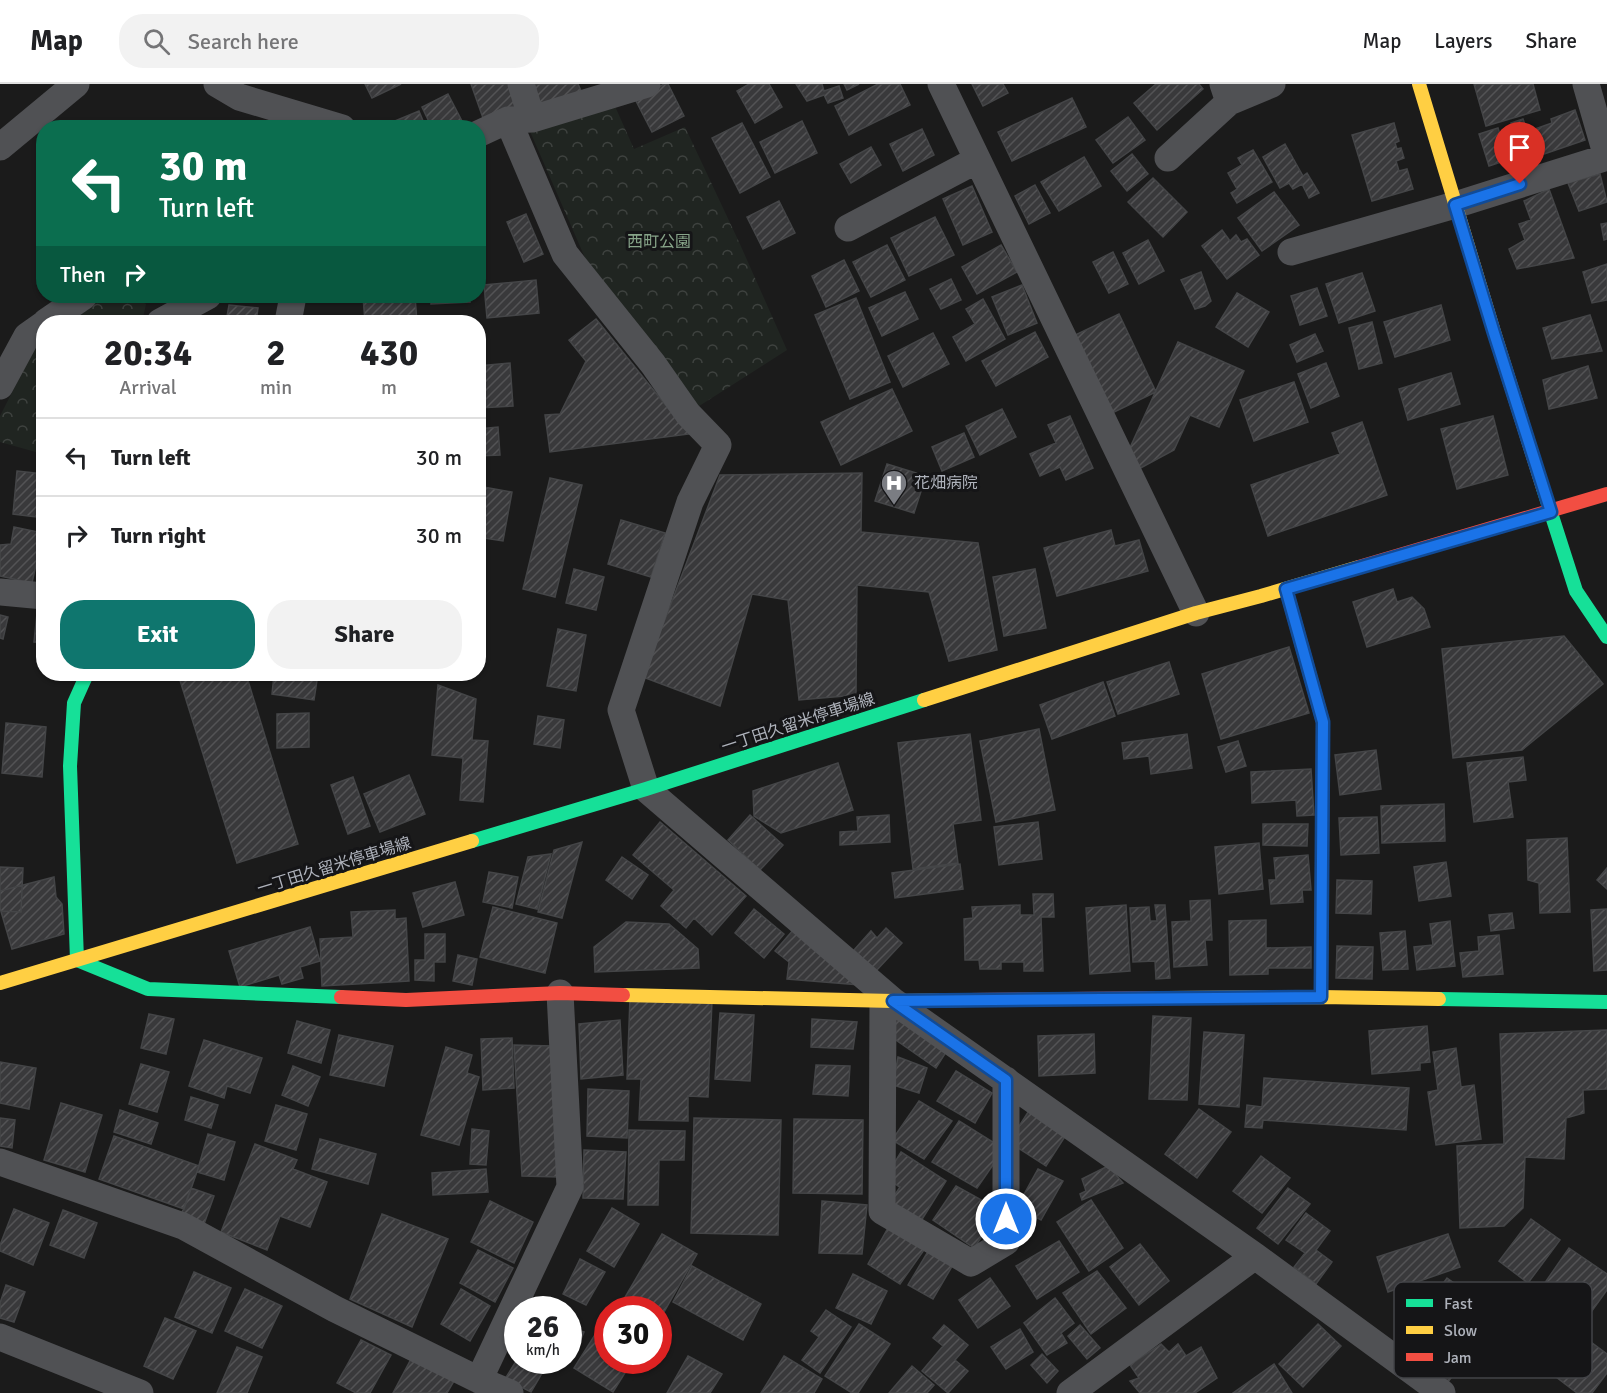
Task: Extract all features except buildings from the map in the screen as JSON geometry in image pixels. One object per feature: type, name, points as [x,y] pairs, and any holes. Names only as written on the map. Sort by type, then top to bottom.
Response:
[{"type":"street","points":[[0,147],[76,84]]},
{"type":"street","points":[[217,84],[239,97],[315,120]]},
{"type":"street","points":[[521,84],[520,119],[565,254],[653,364],[688,414],[718,445],[690,502],[621,710],[646,789],[888,1001],[1006,1080],[1256,1256],[1394,1358]]},
{"type":"street","points":[[486,131],[520,119],[647,84]]},
{"type":"street","points":[[941,84],[1196,613]]},
{"type":"street","points":[[1168,158],[1226,93],[1272,84]]},
{"type":"street","points":[[1419,84],[1494,333],[1576,591],[1607,637]]},
{"type":"street","points":[[1291,252],[1607,158],[1586,84]]},
{"type":"street","points":[[848,228],[977,160]]},
{"type":"street","points":[[57,315],[74,303]]},
{"type":"street","points":[[173,315],[195,303]]},
{"type":"street","points":[[0,386],[27,336],[36,330]]},
{"type":"street","name":"一丁田久留米停車場線","points":[[0,983],[646,789],[1196,613],[1286,589],[1607,494]]},
{"type":"street","points":[[0,592],[36,595]]},
{"type":"street","points":[[84,681],[75,703],[70,766],[77,960],[148,989],[406,1000],[560,993],[888,1001],[1321,997],[1607,1002]]},
{"type":"street","points":[[479,1380],[570,1186],[560,993]]},
{"type":"street","points":[[888,1001],[882,1210],[971,1263],[1006,1242],[1006,1080]]},
{"type":"street","points":[[0,1162],[183,1226],[334,1309],[510,1393]]},
{"type":"street","points":[[1070,1393],[1256,1256]]},
{"type":"street","points":[[0,1337],[140,1393]]},
{"type":"street","points":[[1422,1378],[1442,1393]]},
{"type":"lane","points":[[1286,589],[1323,722],[1321,997]]},
{"type":"green space","name":"西町公園","points":[[614,104],[634,149],[685,127],[787,350],[696,408],[596,283],[529,129]]},
{"type":"green space","points":[[96,303],[146,304],[144,315],[76,315]]},
{"type":"green space","points":[[36,346],[36,452],[0,442],[0,416]]},
{"type":"traffic: fast","points":[[1543,488],[1576,591],[1607,637]]},
{"type":"traffic: fast","points":[[84,681],[74,703],[70,766],[77,960],[148,989],[341,997]]},
{"type":"traffic: fast","points":[[472,841],[646,789],[924,700]]},
{"type":"traffic: fast","points":[[1439,999],[1607,1002]]},
{"type":"traffic: slow","points":[[1419,84],[1543,488]]},
{"type":"traffic: slow","points":[[924,700],[1196,613],[1359,567]]},
{"type":"traffic: slow","points":[[0,983],[472,841]]},
{"type":"traffic: slow","points":[[623,995],[893,1001],[969,1000]]},
{"type":"traffic: slow","points":[[1166,998],[1439,999]]},
{"type":"traffic: jam","points":[[1359,567],[1607,494]]},
{"type":"traffic: jam","points":[[341,997],[406,1000],[560,993],[623,995]]},
{"type":"traffic: jam","points":[[969,1000],[1166,998]]},
{"type":"place","name":"花畑病院","points":[[894,506]]},
{"type":"route","points":[[1006,1219],[1006,1080],[893,1001],[1321,997],[1323,722],[1286,589],[1551,512],[1455,205],[1520,184]]}]
